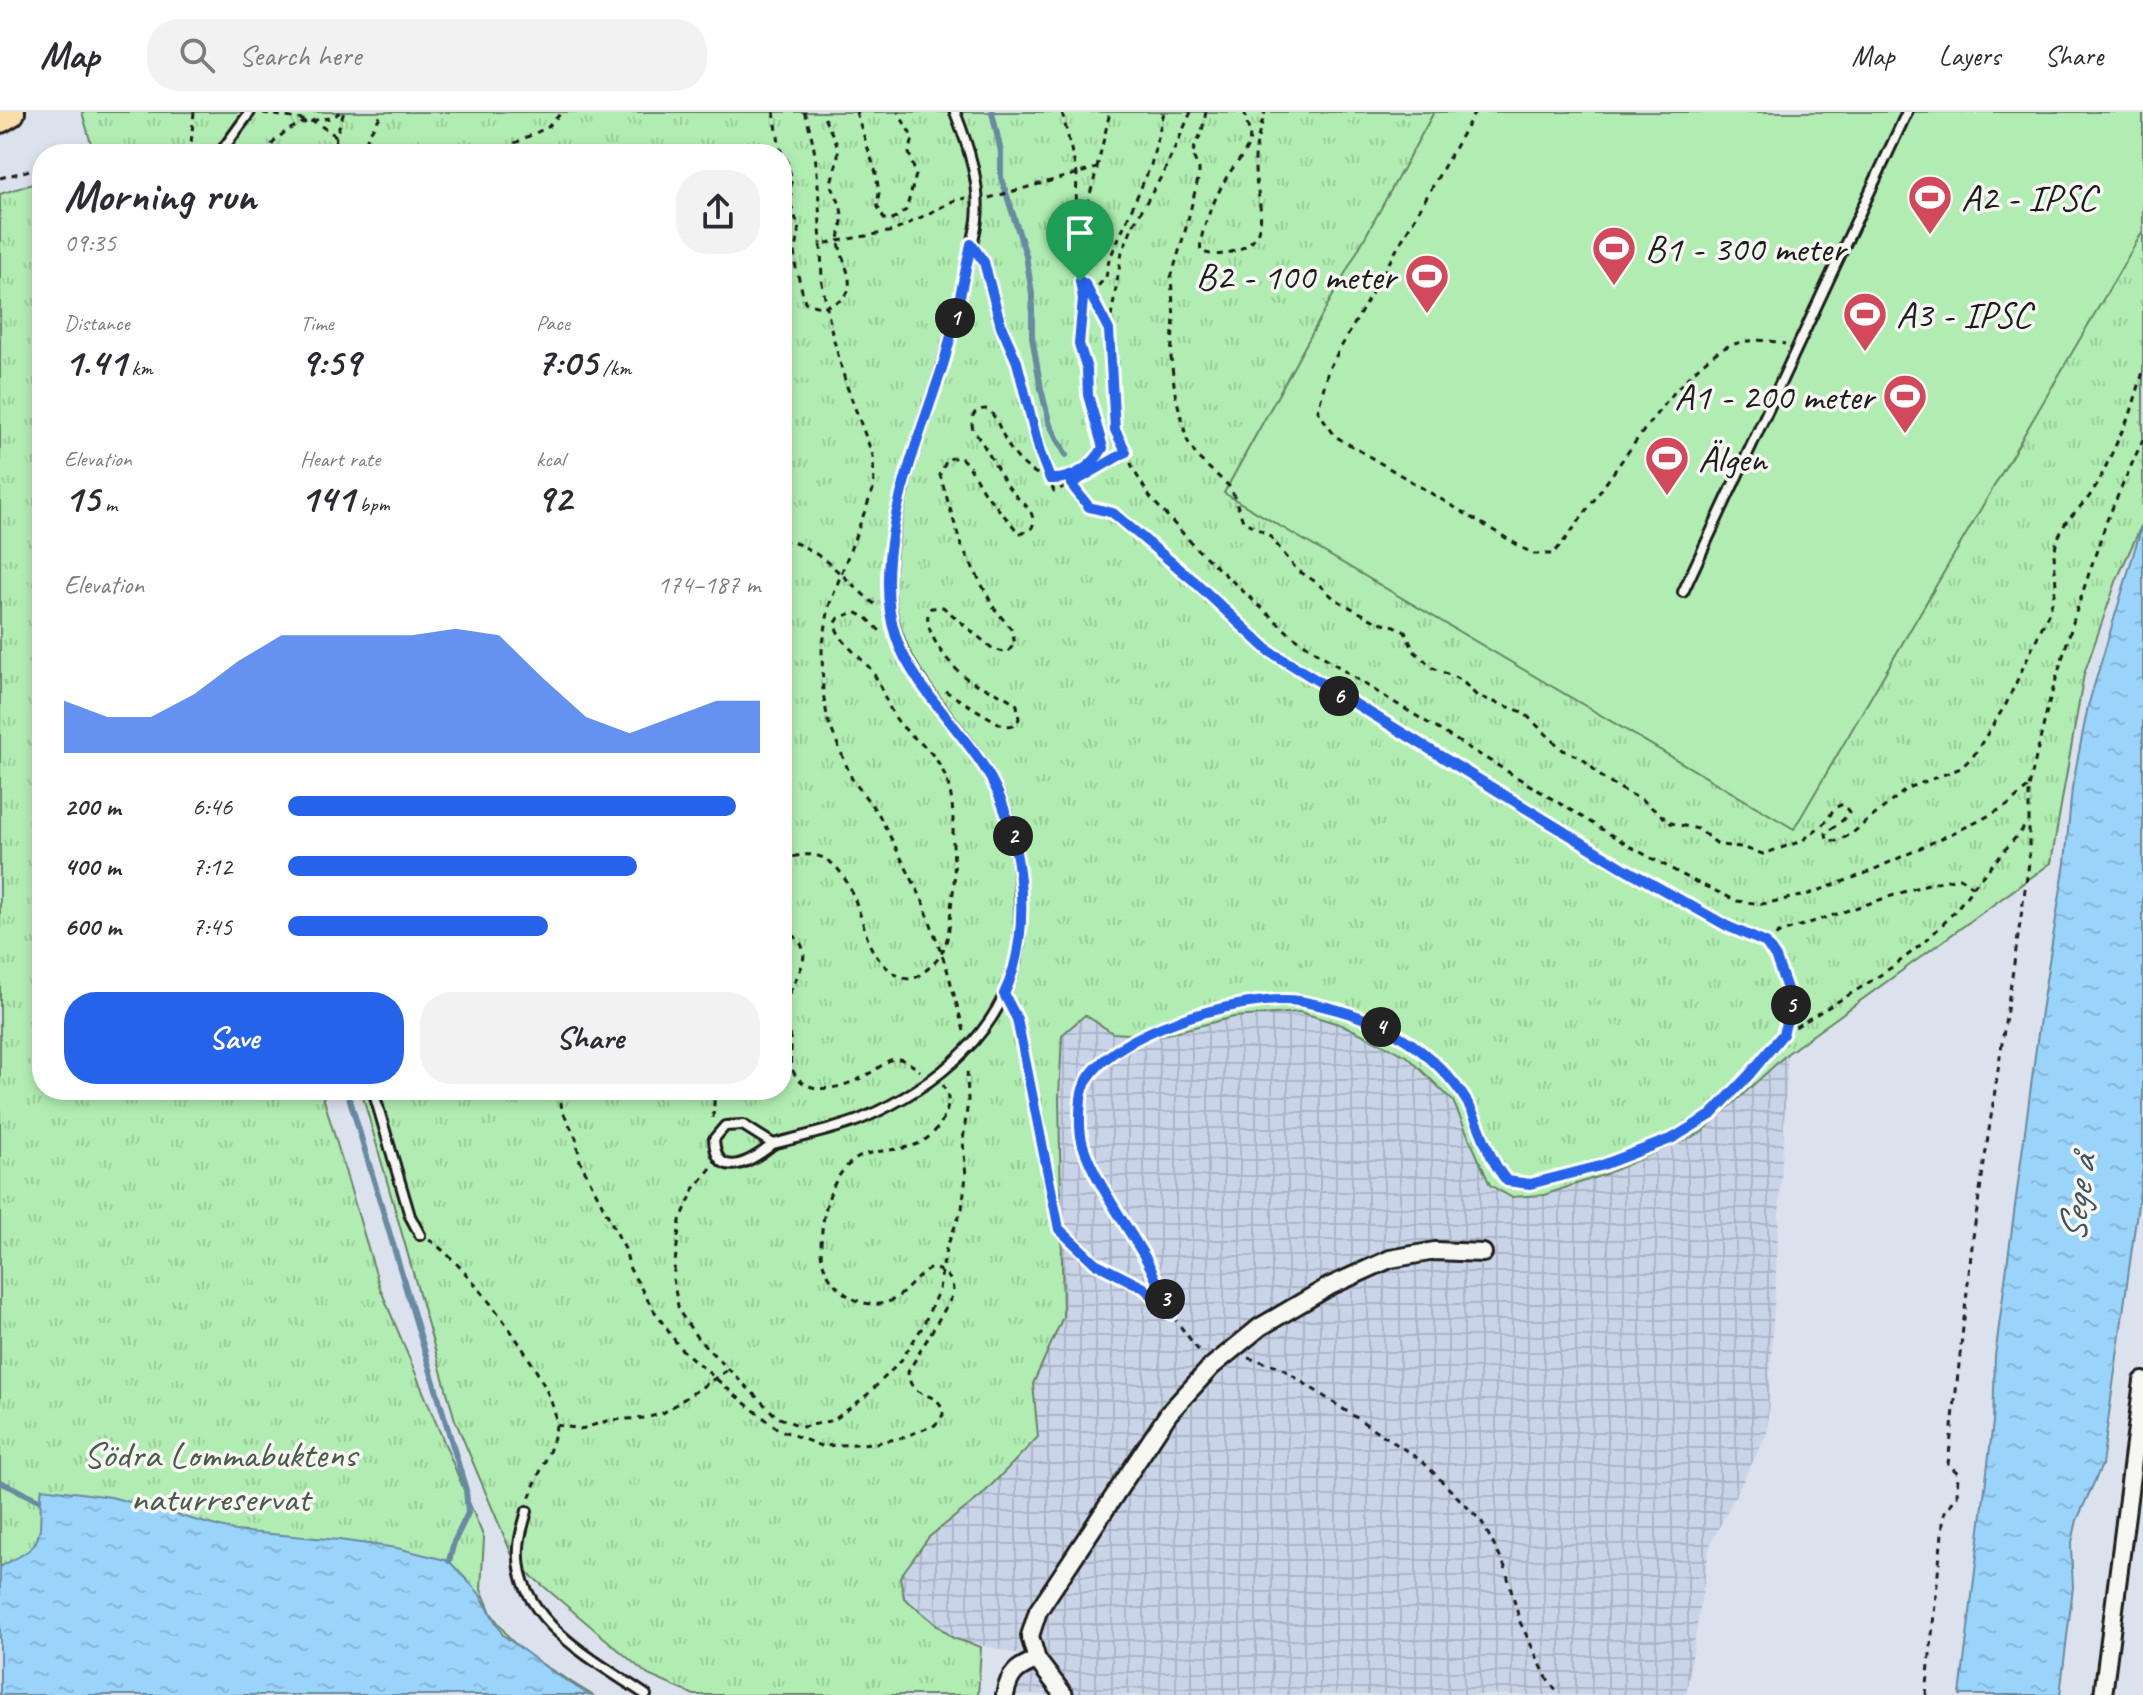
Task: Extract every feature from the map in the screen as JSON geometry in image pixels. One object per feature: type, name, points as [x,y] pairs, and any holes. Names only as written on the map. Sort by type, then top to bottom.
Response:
[{"type":"highway","points":[[0,118],[10,112]]},
{"type":"street","points":[[1064,1695],[1037,1660],[1030,1636],[1038,1611],[1169,1413],[1211,1367],[1260,1327],[1330,1286],[1390,1259],[1435,1251],[1483,1253]]},
{"type":"street","points":[[2103,1695],[2143,1381]]},
{"type":"street","points":[[1005,1695],[1008,1679],[1019,1667],[1037,1660]]},
{"type":"lane","points":[[227,144],[253,112]]},
{"type":"lane","points":[[773,1144],[743,1125],[725,1126],[714,1139],[714,1152],[719,1161],[743,1165],[773,1144],[860,1120],[932,1081],[967,1050],[992,1018],[1011,979],[1019,944],[1017,848],[1004,807],[985,769],[917,675],[897,641],[889,614],[892,537],[904,485],[944,359],[977,219],[967,143],[955,112]]},
{"type":"lane","points":[[1683,592],[1907,112]]},
{"type":"lane","points":[[971,244],[984,262],[1001,326]]},
{"type":"lane","points":[[376,1100],[410,1216],[420,1235]]},
{"type":"lane","points":[[527,1511],[518,1549],[524,1589],[540,1615],[585,1654],[646,1695]]},
{"type":"path","points":[[191,144],[194,112]]},
{"type":"path","points":[[253,112],[315,122],[336,136]]},
{"type":"path","points":[[272,144],[281,134],[308,121],[330,119],[342,112]]},
{"type":"path","points":[[335,144],[342,112]]},
{"type":"path","points":[[365,144],[383,112]]},
{"type":"path","points":[[514,144],[548,127],[562,112]]},
{"type":"path","points":[[774,112],[779,144]]},
{"type":"path","points":[[719,1161],[694,1189],[680,1221],[673,1279],[679,1311],[698,1339],[777,1417],[803,1427],[834,1420],[867,1395],[900,1362],[923,1326],[939,1289],[946,1249],[962,1209],[966,1176],[963,1141],[968,1101],[967,1050],[961,1014],[922,899],[879,815],[852,779],[828,721],[823,693],[822,650],[829,606],[874,487],[873,456],[846,384],[822,283],[816,172],[804,112]]},
{"type":"path","points":[[792,208],[798,225],[794,260],[802,296],[812,306],[838,302],[849,287],[847,260],[839,241],[840,204],[831,185],[838,147],[823,112]]},
{"type":"path","points":[[856,112],[878,184],[879,212],[884,219],[892,220],[906,210],[916,175],[909,153],[912,142],[898,112]]},
{"type":"path","points":[[917,675],[1000,724],[1008,727],[1016,724],[1020,712],[1017,705],[959,672],[943,654],[927,622],[931,608],[943,607],[993,649],[1007,653],[1015,643],[1011,629],[994,608],[961,545],[940,475],[947,459],[960,457],[1013,528],[1019,533],[1032,529],[1034,523],[1029,509],[1013,492],[973,430],[971,420],[974,412],[981,408],[988,409],[995,415],[1006,443],[1018,458],[1039,475],[1050,479],[1071,476],[1083,469],[1097,458],[1103,448],[1088,395],[1087,369],[1079,344],[1083,299],[1074,267],[1077,174],[1062,112]]},
{"type":"path","points":[[1109,330],[1079,268],[1080,244],[1110,112]]},
{"type":"path","points":[[1080,281],[1097,287],[1106,277],[1109,260],[1151,165],[1164,112]]},
{"type":"path","points":[[1191,112],[1122,252],[1109,330],[1115,430],[1150,497],[1197,549],[1290,634],[1361,682],[1631,847],[1737,901],[1762,904],[1806,895],[1864,874],[1979,821],[2008,805],[2029,787]]},
{"type":"path","points":[[1206,112],[1192,154],[1199,175],[1170,290],[1174,318],[1171,357],[1175,393],[1183,429],[1197,457],[1231,488],[1243,521],[1269,535],[1302,574],[1364,616],[1401,629],[1422,661],[1439,672],[1461,680],[1477,696],[1523,712],[1563,750],[1589,763],[1616,788],[1642,800],[1671,823],[1704,832],[1719,845],[1741,847],[1763,854],[1792,846],[1827,821],[1834,808],[1843,804],[1849,812],[1847,817],[1826,833],[1827,840],[1837,841],[1855,831],[1908,788],[1961,768],[1974,755],[2006,704],[2050,610],[2056,586],[2054,554],[2057,540],[2066,522],[2099,481],[2131,412],[2143,372]]},
{"type":"path","points":[[1245,112],[1250,135],[1248,146],[1228,175],[1204,227],[1199,246],[1206,254],[1236,251],[1255,236],[1261,224],[1263,212],[1254,166],[1265,112]]},
{"type":"path","points":[[1475,112],[1328,370],[1318,411],[1335,436],[1533,554],[1553,554],[1699,365],[1730,346],[1764,339],[1797,347]]},
{"type":"path","points":[[821,244],[894,231],[955,200],[993,198],[1097,168]]},
{"type":"path","points":[[0,178],[32,170]]},
{"type":"path","points":[[1001,326],[1017,362],[1040,453],[1054,491],[1126,452]]},
{"type":"path","points":[[1926,1695],[1944,1513],[1957,1496],[1958,1473],[1948,1464],[1973,1237],[2029,863],[2029,787],[2048,706],[2077,609],[2107,520],[2143,439]]},
{"type":"path","points":[[1071,484],[1089,507],[1113,513],[1194,581],[1269,651],[1622,867],[1727,926],[1766,943],[1776,958],[1792,1003],[1783,1034]]},
{"type":"path","points":[[792,541],[815,553],[889,614]]},
{"type":"path","points":[[792,857],[813,854],[846,878],[858,903],[868,943],[895,974],[908,980],[918,977],[942,954],[948,938],[957,872],[952,793],[934,757],[897,720],[874,674],[837,633],[835,624],[839,618],[855,612],[897,641]]},
{"type":"path","points":[[1171,1314],[1147,1261],[1088,1159],[1080,1135],[1081,1095],[1095,1070],[1129,1042],[1175,1021],[1240,1004],[1297,1001],[1364,1017],[1412,1044],[1451,1079],[1471,1110],[1493,1165],[1507,1181],[1530,1184],[1600,1166],[1673,1138],[1711,1115],[1783,1034],[1879,976],[1924,944],[2029,822]]},
{"type":"path","points":[[1766,943],[1779,933],[1931,883],[1960,878],[1973,887]]},
{"type":"path","points":[[792,936],[803,950],[804,963],[792,990]]},
{"type":"path","points":[[1004,994],[1017,1019],[1059,1229],[1095,1263],[1144,1288],[1171,1314],[1211,1367]]},
{"type":"path","points":[[560,1100],[576,1138],[580,1161],[625,1249],[630,1269],[680,1348],[778,1429],[821,1446],[876,1443],[917,1433],[935,1425],[943,1415],[943,1408],[935,1398],[911,1388],[908,1372],[953,1295],[954,1285],[942,1270],[931,1268],[920,1273],[906,1289],[888,1302],[855,1299],[827,1277],[821,1258],[821,1234],[827,1202],[845,1168],[866,1154],[915,1145],[928,1138],[940,1125],[949,1106],[949,1096],[943,1084],[932,1081],[907,1061],[898,1058],[861,1079],[833,1088],[812,1087],[792,1068]]},
{"type":"path","points":[[714,1100],[712,1117],[718,1131]]},
{"type":"path","points":[[420,1235],[438,1245],[457,1265],[536,1367],[554,1403],[556,1425],[527,1511]]},
{"type":"path","points":[[1229,1353],[1278,1366],[1422,1461],[1482,1522],[1505,1567],[1520,1622],[1547,1678],[1559,1695]]},
{"type":"path","points":[[556,1425],[581,1429],[610,1420],[646,1418],[663,1413],[729,1369]]},
{"type":"shaded area","points":[[1300,1012],[1345,1026],[1407,1056],[1453,1101],[1468,1129],[1701,1133],[1788,1053],[1767,1434],[1710,1545],[1686,1695],[1005,1695],[1036,1659],[953,1638],[904,1598],[900,1577],[929,1537],[981,1496],[1038,1437],[1033,1384],[1063,1317],[1059,1097],[1062,1035],[1085,1015],[1113,1033],[1159,1036],[1234,1017]]},
{"type":"green space","points":[[82,112],[2143,112],[2143,522],[2117,579],[2084,674],[2051,863],[1788,1053],[1701,1133],[1603,1175],[1544,1195],[1511,1197],[1490,1185],[1453,1101],[1407,1056],[1345,1026],[1300,1012],[1234,1017],[1159,1036],[1113,1033],[1085,1015],[1062,1035],[1059,1097],[1063,1317],[1033,1384],[1038,1437],[981,1496],[929,1537],[900,1577],[904,1598],[953,1638],[981,1647],[978,1695],[694,1695],[648,1675],[515,1562],[455,1420],[364,1100],[792,1100],[792,144],[91,144]]},
{"type":"green space","points":[[1434,112],[2143,112],[2143,231],[1794,829],[1224,493]]},
{"type":"green space","name":"Södra Lommabuktens naturreservat","points":[[32,184],[32,1100],[324,1100],[380,1288],[484,1538],[481,1589],[491,1613],[510,1639],[526,1654],[592,1695],[0,1695],[0,194]]},
{"type":"water","name":"Sege å","points":[[2143,522],[2143,1168],[2102,1465],[2077,1520],[2071,1547],[2073,1587],[2060,1695],[1960,1695],[1993,1422],[1995,1356],[2041,1011],[2065,863],[2072,788],[2088,706]]},
{"type":"water","points":[[42,1488],[111,1497],[235,1531],[397,1548],[449,1561],[479,1593],[503,1635],[589,1695],[0,1695],[0,1567],[26,1552],[37,1540]]},
{"type":"waterway","points":[[992,112],[1001,152],[1001,177],[1026,255],[1032,294],[1032,337],[1041,389],[1050,425],[1066,455]]},
{"type":"waterway","points":[[350,1100],[466,1490],[468,1513],[449,1561]]},
{"type":"waterway","points":[[0,1482],[39,1500]]},
{"type":"place","name":"A2 - IPSC","points":[[1930,236]]},
{"type":"place","name":"B1 - 300 meter","points":[[1614,287]]},
{"type":"place","name":"B2 - 100 meter","points":[[1427,315]]},
{"type":"place","name":"A3 - IPSC","points":[[1865,353]]},
{"type":"place","name":"A1 - 200 meter","points":[[1905,435]]},
{"type":"place","name":"Älgen","points":[[1667,497]]},
{"type":"route","points":[[971,244],[984,262],[1001,326],[1017,362],[1040,453],[1050,479],[1071,476],[1083,469],[1097,458],[1103,448],[1088,395],[1087,369],[1079,344],[1083,299],[1080,281],[1085,284],[1109,330],[1115,430],[1126,452],[1071,484],[1089,507],[1113,513],[1153,545],[1269,651],[1622,867],[1727,926],[1766,943],[1776,958],[1792,1003],[1783,1034],[1711,1115],[1673,1138],[1600,1166],[1530,1184],[1507,1181],[1493,1165],[1471,1110],[1451,1079],[1412,1044],[1364,1017],[1297,1001],[1240,1004],[1175,1021],[1129,1042],[1095,1070],[1081,1095],[1080,1135],[1088,1159],[1147,1261],[1171,1314],[1144,1288],[1095,1263],[1059,1229],[1017,1019],[1004,994],[1019,944],[1017,848],[1004,807],[985,769],[930,696],[897,641],[889,614],[889,573],[892,537],[907,472],[944,359],[971,244]]}]
